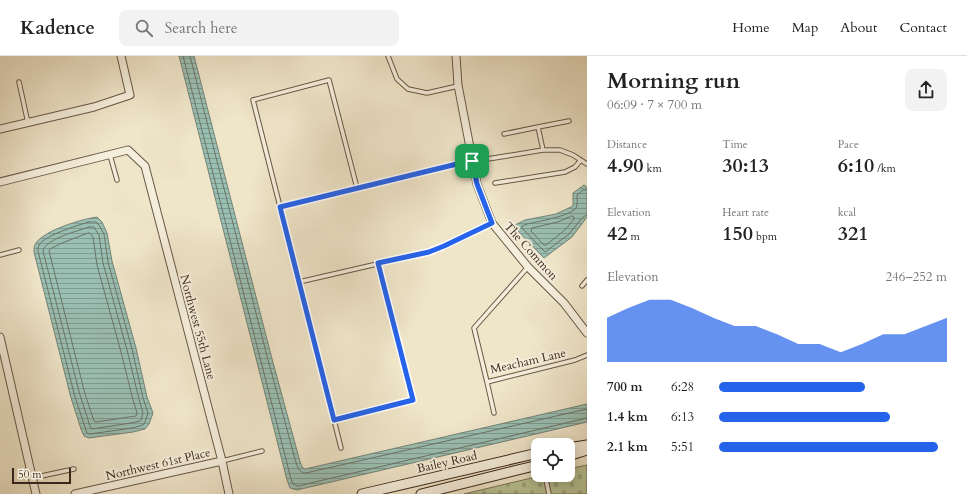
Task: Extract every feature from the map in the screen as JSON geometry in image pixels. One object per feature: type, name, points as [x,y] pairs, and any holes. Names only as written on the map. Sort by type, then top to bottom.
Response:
[{"type":"street","points":[[0,129],[94,107],[130,95],[121,56]]},
{"type":"street","name":"The Common","points":[[456,56],[458,85],[472,161],[477,184],[492,223],[528,268],[564,303],[587,333]]},
{"type":"street","name":"Northwest 55th Lane","points":[[110,155],[128,150],[145,166],[222,461],[229,494]]},
{"type":"street","points":[[0,182],[110,155]]},
{"type":"street","points":[[0,337],[36,494]]},
{"type":"street","points":[[575,447],[587,445]]},
{"type":"street","points":[[575,454],[587,450]]},
{"type":"street","name":"Bailey Road","points":[[365,494],[531,455]]},
{"type":"street","name":"Northwest 61st Place","points":[[75,494],[222,461]]},
{"type":"street","name":"Bailey Road","points":[[421,494],[531,467]]},
{"type":"lane","points":[[388,56],[397,79],[408,89],[427,93],[458,85]]},
{"type":"lane","points":[[341,448],[253,100],[329,80],[357,188]]},
{"type":"lane","points":[[19,82],[28,123]]},
{"type":"lane","points":[[504,134],[569,121]]},
{"type":"lane","points":[[538,127],[543,150]]},
{"type":"lane","points":[[280,207],[457,164],[543,150],[560,150],[573,155],[587,164]]},
{"type":"lane","points":[[110,155],[117,180]]},
{"type":"lane","points":[[495,183],[566,172],[575,167],[581,160]]},
{"type":"lane","points":[[299,282],[429,252],[492,223]]},
{"type":"lane","points":[[0,255],[19,250]]},
{"type":"lane","points":[[334,420],[413,400],[378,263]]},
{"type":"lane","name":"Meacham Lane","points":[[528,268],[474,328],[487,382],[575,360],[587,355]]},
{"type":"lane","points":[[582,286],[587,280]]},
{"type":"lane","points":[[487,382],[494,413]]},
{"type":"lane","points":[[222,461],[262,451]]},
{"type":"lane","points":[[32,478],[74,469]]},
{"type":"lane","points":[[546,482],[549,494]]},
{"type":"green space","points":[[587,465],[587,494],[464,494],[531,478],[531,482],[575,482],[575,468]]},
{"type":"water","points":[[179,56],[194,56],[271,355],[302,467],[305,469],[587,404],[587,422],[297,490],[290,488]]},
{"type":"water","points":[[584,185],[587,187],[587,217],[572,237],[544,258],[513,226],[525,220],[556,214],[573,206],[573,193]]},
{"type":"water","points":[[97,217],[102,222],[107,233],[112,261],[136,348],[147,397],[153,413],[149,424],[145,429],[89,438],[84,436],[71,398],[34,252],[34,246],[41,238],[55,230],[82,220]]},
{"type":"route","points":[[472,161],[477,184],[492,223],[429,252],[378,263],[413,400],[334,420],[280,207],[472,161]]}]
